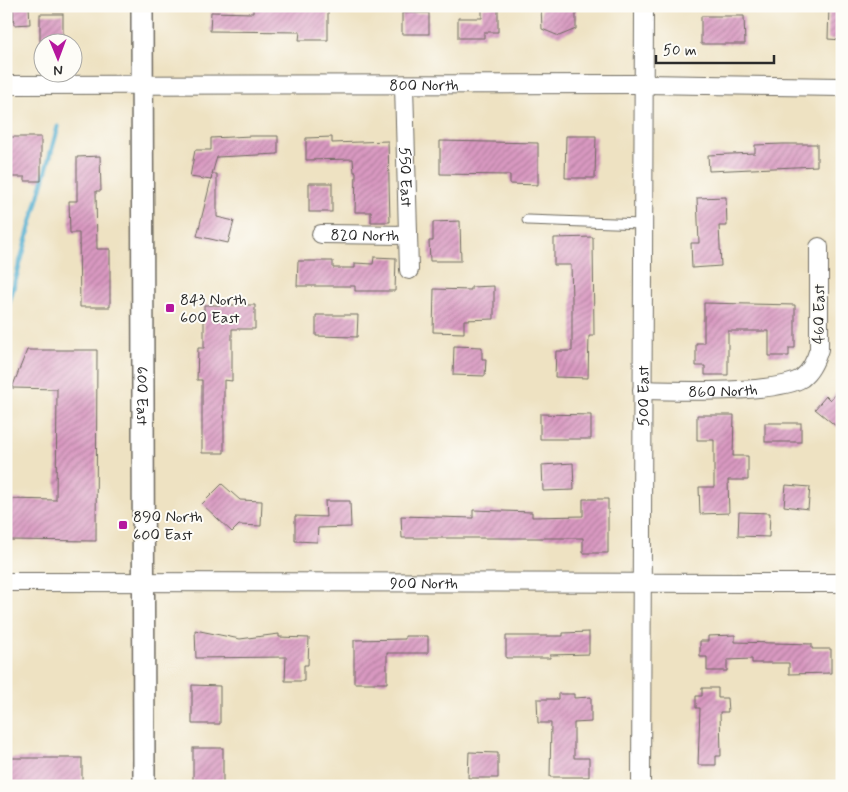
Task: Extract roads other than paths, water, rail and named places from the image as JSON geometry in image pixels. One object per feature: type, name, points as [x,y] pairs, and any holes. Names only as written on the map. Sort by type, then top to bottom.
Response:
[{"type":"street","name":"600 East","points":[[142,6],[144,786]]},
{"type":"street","name":"500 East","points":[[641,786],[642,84],[644,6]]},
{"type":"street","name":"800 North","points":[[6,85],[642,84],[842,87]]},
{"type":"street","name":"550 East","points":[[404,85],[409,270]]},
{"type":"street","name":"820 North","points":[[321,234],[408,235]]},
{"type":"street","name":"460 East","points":[[803,377],[815,362],[818,348],[819,247]]},
{"type":"street","name":"860 North","points":[[642,390],[766,388],[788,385],[803,377]]},
{"type":"street","name":"900 North","points":[[6,582],[642,581],[842,583]]},
{"type":"lane","points":[[527,220],[642,224]]},
{"type":"waterway","points":[[8,306],[58,127]]},
{"type":"place","name":"843 North 600 East","points":[[170,308]]},
{"type":"place","name":"890 North 600 East","points":[[123,525]]}]
